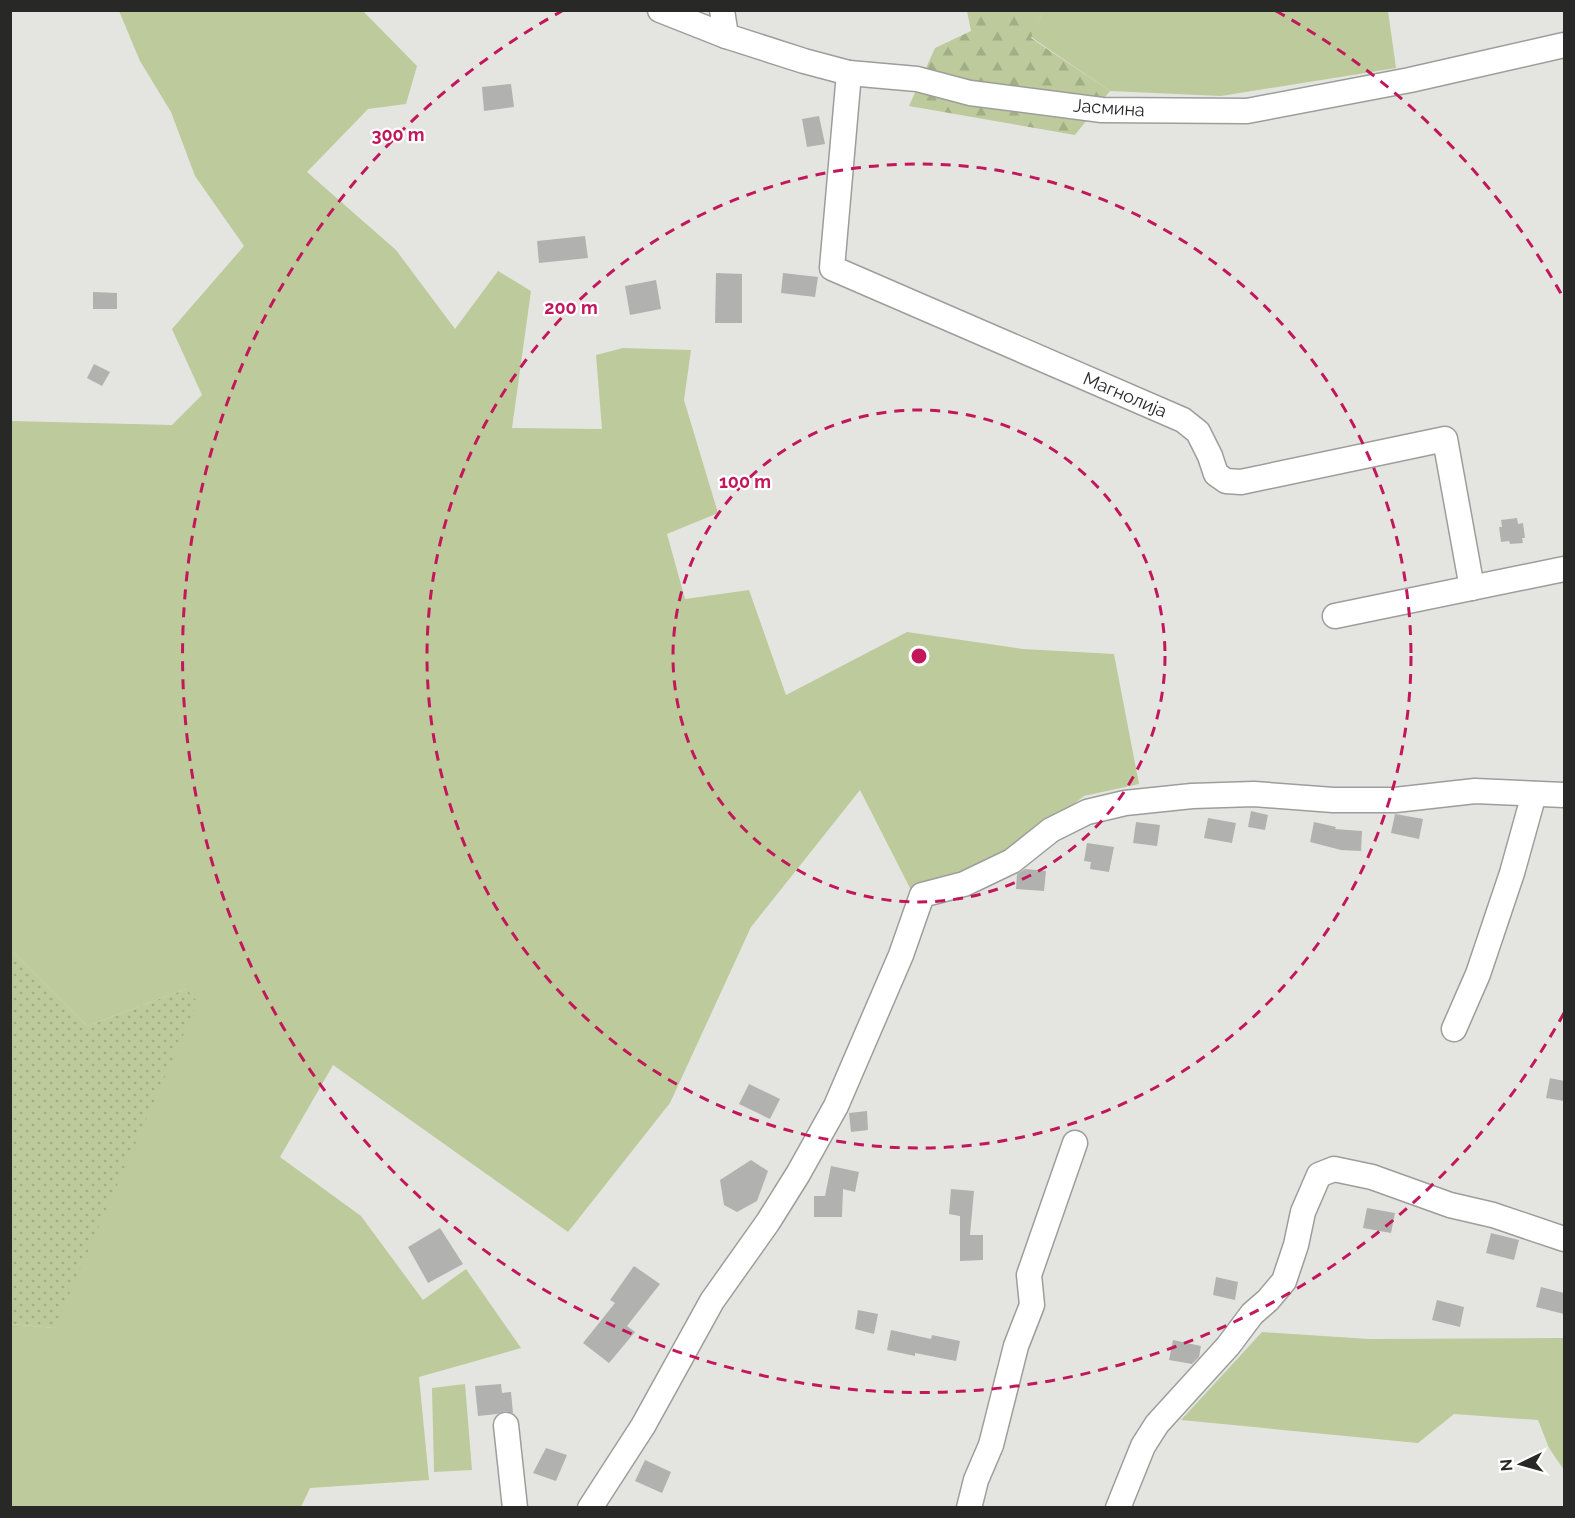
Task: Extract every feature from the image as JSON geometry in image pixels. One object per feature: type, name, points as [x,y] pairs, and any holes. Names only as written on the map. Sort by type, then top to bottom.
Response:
[{"type":"street","name":"Јасмина","points":[[660,10],[726,36],[849,73],[917,79],[970,93],[1102,110],[1247,111],[1410,80],[1564,45]]},
{"type":"street","points":[[722,10],[726,36]]},
{"type":"street","name":"Магнолија","points":[[849,73],[832,268],[1182,420],[1198,432],[1216,474],[1226,481],[1241,482],[1445,439],[1472,588]]},
{"type":"street","points":[[1335,616],[1564,569]]},
{"type":"street","points":[[590,1508],[643,1425],[712,1301],[768,1222],[836,1106],[901,955],[922,895],[964,884],[1012,861],[1051,830],[1088,812],[1125,803],[1192,796],[1254,794],[1333,800],[1395,800],[1476,790],[1564,795]]},
{"type":"street","points":[[1454,1029],[1478,974],[1512,873],[1534,794]]},
{"type":"street","points":[[969,1508],[976,1480],[991,1444],[1016,1346],[1032,1305],[1029,1275],[1075,1143]]},
{"type":"street","points":[[1118,1508],[1143,1446],[1157,1424],[1228,1346],[1252,1314],[1284,1281],[1304,1212],[1319,1175],[1334,1169],[1372,1177],[1450,1205],[1493,1215],[1564,1239]]},
{"type":"street","points":[[507,1425],[515,1508]]},
{"type":"green space","points":[[119,11],[363,11],[417,66],[406,104],[368,109],[307,172],[396,250],[455,329],[498,271],[531,291],[512,428],[602,429],[596,355],[623,348],[691,350],[684,400],[718,513],[667,534],[685,599],[749,590],[786,695],[907,632],[1023,649],[1114,654],[1139,784],[1084,796],[1011,853],[912,892],[860,790],[751,927],[670,1103],[568,1232],[333,1065],[280,1157],[361,1216],[423,1300],[466,1269],[521,1348],[419,1377],[429,1480],[310,1488],[301,1507],[11,1507],[10,1324],[54,1328],[186,989],[87,1026],[11,950],[11,421],[172,425],[202,395],[172,329],[244,246],[195,176],[171,112],[140,61]]},
{"type":"green space","points":[[967,11],[1043,11],[1031,38],[1110,91],[1075,135],[909,106],[935,48],[971,31]]},
{"type":"green space","points":[[1043,11],[1388,11],[1396,68],[1221,96],[1110,91],[1031,37]]},
{"type":"green space","points":[[11,950],[87,1026],[186,989],[198,1002],[54,1328],[11,1324]]},
{"type":"green space","points":[[1262,1332],[1369,1339],[1564,1338],[1564,1470],[1549,1448],[1538,1420],[1454,1414],[1418,1443],[1181,1420]]},
{"type":"green space","points":[[465,1384],[472,1470],[434,1472],[432,1388]]},
{"type":"building","points":[[511,84],[514,107],[484,111],[482,87]]},
{"type":"building","points":[[819,116],[825,144],[807,147],[802,119]]},
{"type":"building","points":[[585,236],[588,258],[539,263],[537,241]]},
{"type":"building","points":[[716,273],[742,274],[742,323],[715,323]]},
{"type":"building","points":[[783,273],[818,277],[815,297],[781,293]]},
{"type":"building","points":[[656,280],[661,309],[630,315],[625,286]]},
{"type":"building","points":[[93,292],[117,293],[117,309],[93,309]]},
{"type":"building","points":[[94,364],[110,372],[102,386],[87,378]]},
{"type":"building","points":[[1517,518],[1518,524],[1523,523],[1525,538],[1522,538],[1523,543],[1501,542],[1499,527],[1502,527],[1501,520]]},
{"type":"building","points":[[1251,811],[1268,815],[1265,830],[1248,827]]},
{"type":"building","points":[[1395,814],[1423,819],[1419,839],[1391,833]]},
{"type":"building","points":[[1208,818],[1236,823],[1232,843],[1204,838]]},
{"type":"building","points":[[1136,822],[1160,825],[1157,846],[1133,843]]},
{"type":"building","points":[[1314,822],[1336,827],[1335,829],[1362,831],[1361,851],[1341,850],[1310,842]]},
{"type":"building","points":[[1087,843],[1114,847],[1109,872],[1090,869],[1091,862],[1084,861]]},
{"type":"building","points":[[1025,869],[1046,871],[1044,891],[1016,889],[1017,874]]},
{"type":"building","points":[[1550,1078],[1564,1081],[1564,1101],[1546,1098]]},
{"type":"building","points":[[749,1084],[780,1099],[770,1119],[739,1104]]},
{"type":"building","points":[[867,1111],[868,1130],[851,1132],[849,1113]]},
{"type":"building","points":[[751,1160],[768,1171],[757,1201],[737,1212],[724,1205],[720,1180]]},
{"type":"building","points":[[831,1166],[859,1172],[855,1192],[843,1189],[842,1217],[814,1217],[814,1196],[825,1196]]},
{"type":"building","points":[[951,1189],[974,1191],[970,1235],[983,1235],[983,1260],[960,1261],[960,1216],[949,1214]]},
{"type":"building","points":[[1367,1208],[1395,1213],[1391,1233],[1363,1228]]},
{"type":"building","points":[[440,1228],[463,1264],[428,1283],[408,1247]]},
{"type":"building","points":[[1491,1233],[1519,1240],[1514,1260],[1486,1253]]},
{"type":"building","points":[[634,1266],[660,1284],[627,1326],[635,1332],[609,1363],[583,1343],[615,1303],[610,1300]]},
{"type":"building","points":[[1216,1277],[1238,1282],[1235,1300],[1213,1295]]},
{"type":"building","points":[[1541,1287],[1564,1293],[1564,1314],[1536,1307]]},
{"type":"building","points":[[1437,1300],[1464,1307],[1460,1327],[1432,1320]]},
{"type":"building","points":[[858,1310],[878,1314],[874,1334],[855,1329]]},
{"type":"building","points":[[891,1330],[931,1339],[932,1335],[960,1341],[956,1361],[887,1350]]},
{"type":"building","points":[[1173,1340],[1201,1346],[1199,1357],[1192,1364],[1169,1360]]},
{"type":"building","points":[[501,1384],[502,1393],[511,1392],[513,1413],[505,1411],[478,1416],[475,1386]]},
{"type":"building","points":[[546,1448],[567,1455],[556,1481],[533,1473]]},
{"type":"building","points":[[645,1460],[671,1472],[662,1493],[635,1481]]}]
